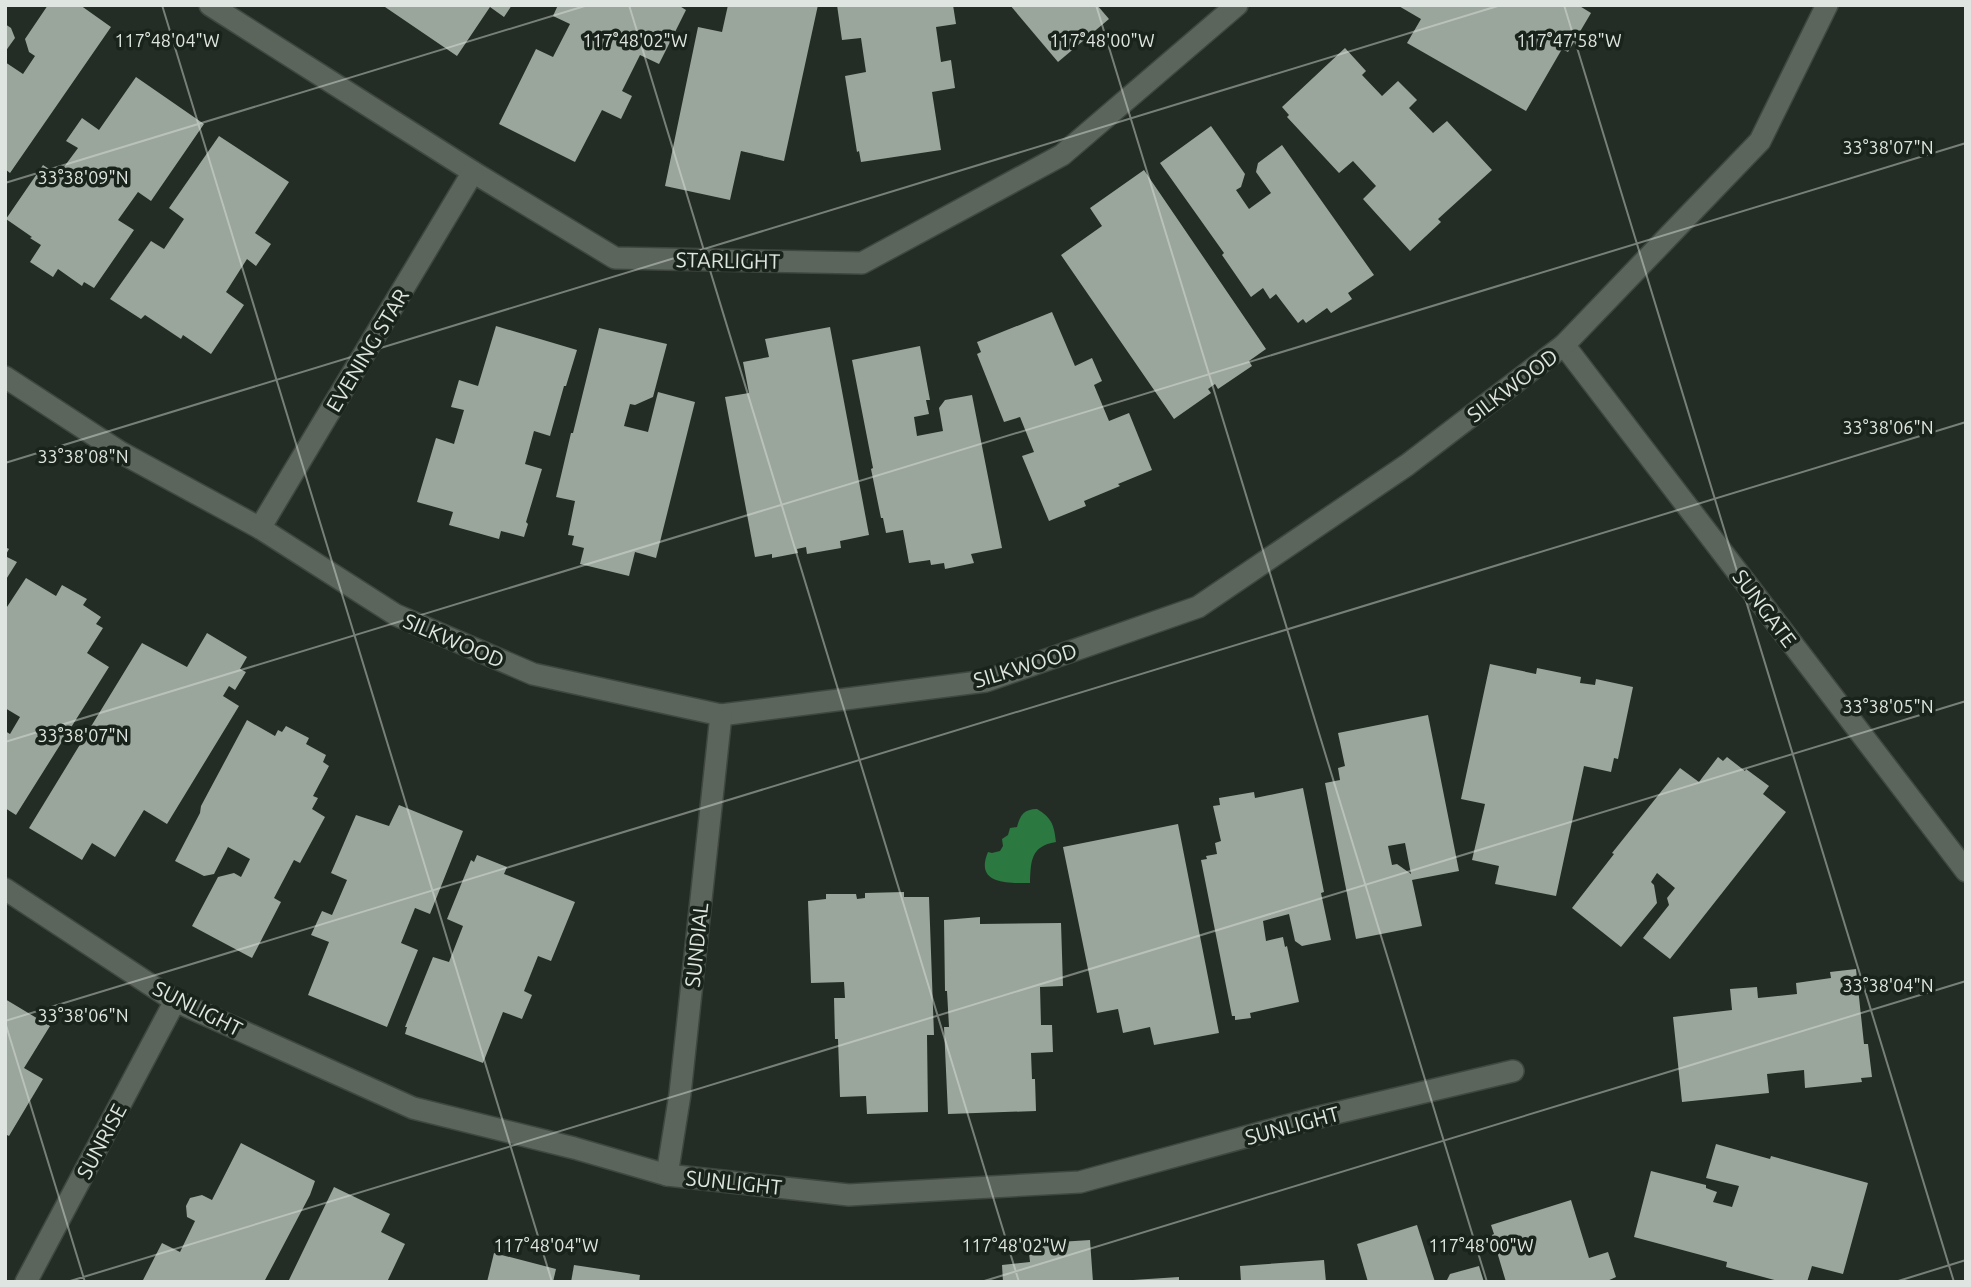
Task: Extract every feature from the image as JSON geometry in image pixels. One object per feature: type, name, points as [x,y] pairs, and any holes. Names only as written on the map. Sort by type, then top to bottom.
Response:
[{"type":"street","name":"STARLIGHT","points":[[210,5],[473,172],[615,258],[862,262],[1062,155],[1237,5]]},
{"type":"street","name":"SILKWOOD","points":[[5,377],[120,452],[260,528],[396,615],[533,674],[721,715],[986,681],[1198,607],[1407,465],[1564,345],[1760,141],[1827,5]]},
{"type":"street","name":"EVENING STAR","points":[[260,528],[473,172]]},
{"type":"street","name":"SUNGATE","points":[[1564,345],[1966,872]]},
{"type":"street","name":"SUNDIAL","points":[[667,1175],[680,1094],[721,715]]},
{"type":"street","name":"SUNLIGHT","points":[[5,889],[175,1001],[413,1108],[574,1148],[667,1175],[849,1195],[1080,1182],[1315,1118],[1513,1071]]},
{"type":"street","name":"SUNRISE","points":[[26,1282],[175,1001]]},
{"type":"shaded area","points":[[1037,809],[1051,822],[1056,842],[1037,851],[1032,862],[1030,883],[996,880],[986,871],[988,852],[1000,851],[1003,846],[1002,839],[1008,835],[1010,828],[1017,827],[1021,816],[1026,812]]},
{"type":"building","points":[[48,5],[80,5],[111,27],[10,173],[5,169],[5,62],[23,74],[35,56],[29,52],[25,39]]},
{"type":"building","points":[[512,5],[504,17],[490,7],[457,56],[385,7]]},
{"type":"building","points":[[558,5],[678,5],[686,10],[659,64],[640,55],[622,91],[632,96],[621,119],[602,110],[575,162],[499,124],[536,49],[553,57],[570,24],[553,16]]},
{"type":"building","points":[[728,5],[818,5],[784,161],[741,151],[730,200],[665,186],[698,27],[722,32]]},
{"type":"building","points":[[837,5],[953,5],[956,24],[936,27],[941,62],[951,60],[955,88],[932,92],[941,150],[861,162],[859,151],[857,152],[845,76],[866,72],[861,38],[842,40]]},
{"type":"building","points":[[1010,5],[1097,5],[1109,19],[1058,62]]},
{"type":"building","points":[[1397,5],[1578,5],[1591,13],[1568,52],[1562,49],[1526,111],[1407,43],[1421,19]]},
{"type":"building","points":[[5,24],[11,28],[15,38],[5,52]]},
{"type":"building","points":[[1345,48],[1366,71],[1362,75],[1382,96],[1398,81],[1417,100],[1409,108],[1433,133],[1447,121],[1492,170],[1438,219],[1441,222],[1410,251],[1363,199],[1376,186],[1353,161],[1339,173],[1287,117],[1289,115],[1282,107]]},
{"type":"building","points":[[136,77],[204,124],[151,201],[138,192],[118,220],[134,230],[94,288],[84,282],[82,286],[58,269],[53,277],[30,262],[41,245],[6,219],[43,165],[58,175],[78,148],[66,141],[82,118],[99,130]]},
{"type":"building","points":[[1211,126],[1245,174],[1241,187],[1236,190],[1249,209],[1271,193],[1256,172],[1258,163],[1282,145],[1374,275],[1348,293],[1352,299],[1331,313],[1327,308],[1306,323],[1303,319],[1298,323],[1276,294],[1270,299],[1263,288],[1251,297],[1222,255],[1224,253],[1160,163]]},
{"type":"building","points":[[219,136],[289,182],[255,233],[271,244],[256,266],[247,259],[226,292],[244,305],[211,354],[183,335],[181,339],[145,315],[141,319],[110,299],[151,241],[164,249],[184,219],[169,208]]},
{"type":"building","points":[[1144,170],[1266,349],[1249,361],[1252,366],[1218,389],[1215,384],[1208,389],[1211,393],[1174,419],[1061,255],[1102,226],[1090,208]]},
{"type":"building","points":[[1052,312],[1075,366],[1092,358],[1102,381],[1094,385],[1109,421],[1129,413],[1152,470],[1084,501],[1086,506],[1049,521],[1022,456],[1034,452],[1020,417],[1004,422],[977,354],[981,352],[977,342]]},
{"type":"building","points":[[496,326],[577,350],[550,436],[534,431],[525,464],[542,469],[524,537],[501,531],[499,539],[449,525],[453,512],[417,502],[436,438],[454,444],[464,410],[451,407],[459,380],[478,386]]},
{"type":"building","points":[[830,327],[869,535],[840,541],[841,548],[807,554],[806,547],[797,549],[798,553],[772,558],[772,554],[755,557],[725,397],[749,393],[743,362],[769,357],[765,339]]},
{"type":"building","points":[[599,328],[667,344],[653,397],[635,405],[630,404],[624,426],[648,432],[658,392],[695,402],[656,558],[635,552],[629,576],[580,564],[584,548],[572,545],[574,536],[568,535],[575,501],[556,497]]},
{"type":"building","points":[[920,346],[930,400],[926,400],[929,414],[914,417],[917,436],[943,431],[939,408],[945,400],[972,395],[1002,548],[971,554],[974,563],[945,569],[944,563],[931,565],[930,560],[909,563],[903,530],[886,533],[871,469],[873,468],[852,360]]},
{"type":"building","points":[[5,556],[17,562],[5,581]]},
{"type":"building","points":[[26,578],[56,596],[62,585],[87,599],[83,605],[101,617],[96,624],[103,628],[87,653],[109,667],[16,815],[5,808],[5,731],[10,734],[20,717],[5,708],[5,610]]},
{"type":"building","points":[[207,633],[247,657],[240,669],[246,672],[235,690],[229,686],[223,696],[239,706],[167,824],[144,810],[115,857],[92,843],[82,860],[29,828],[142,643],[187,667]]},
{"type":"building","points":[[1490,664],[1536,674],[1537,668],[1581,677],[1580,683],[1595,685],[1596,679],[1633,687],[1618,759],[1614,758],[1611,772],[1584,766],[1556,896],[1495,884],[1499,866],[1472,860],[1485,804],[1461,799]]},
{"type":"building","points":[[1428,715],[1459,871],[1412,880],[1422,926],[1356,939],[1325,783],[1340,780],[1338,768],[1345,766],[1338,733]],"holes":[[[1405,843],[1411,874],[1397,864],[1392,865],[1388,846]]]},
{"type":"building","points":[[247,720],[275,736],[278,730],[282,732],[286,726],[309,738],[306,744],[326,755],[323,762],[329,766],[313,796],[318,798],[312,809],[325,817],[300,863],[294,860],[274,898],[281,902],[252,958],[192,926],[218,877],[234,873],[241,877],[250,859],[228,847],[214,874],[204,876],[175,861]]},
{"type":"building","points":[[1718,757],[1723,761],[1727,757],[1769,786],[1763,794],[1786,812],[1670,959],[1643,938],[1669,905],[1667,898],[1675,888],[1657,873],[1651,882],[1657,903],[1621,947],[1572,908],[1680,768],[1699,782]]},
{"type":"building","points":[[1303,788],[1331,940],[1302,946],[1295,941],[1289,914],[1263,921],[1266,941],[1283,937],[1285,947],[1287,946],[1299,1002],[1250,1013],[1251,1018],[1235,1020],[1235,1016],[1232,1016],[1201,860],[1217,854],[1215,843],[1221,841],[1213,806],[1220,805],[1219,798],[1254,792],[1255,798]]},
{"type":"building","points":[[399,805],[463,831],[430,914],[415,908],[401,943],[418,950],[387,1027],[308,995],[329,942],[311,935],[322,911],[332,915],[347,880],[331,873],[356,815],[389,826]]},
{"type":"building","points":[[1178,824],[1219,1033],[1154,1045],[1150,1027],[1123,1033],[1118,1009],[1097,1013],[1063,847]]},
{"type":"building","points":[[477,855],[507,867],[504,874],[575,902],[551,961],[538,956],[524,991],[532,995],[522,1019],[503,1012],[483,1063],[405,1034],[405,1027],[433,957],[449,962],[463,926],[447,919],[471,860],[474,862]]},
{"type":"building","points":[[904,892],[904,897],[929,897],[934,1035],[927,1035],[928,1112],[867,1114],[866,1096],[840,1097],[834,998],[845,998],[844,982],[811,983],[808,901],[826,899],[826,894],[856,894],[857,899],[865,898],[865,893]]},
{"type":"building","points":[[980,917],[980,924],[1061,923],[1063,986],[1040,987],[1041,1025],[1052,1025],[1053,1052],[1031,1053],[1036,1111],[948,1114],[944,1027],[949,1027],[945,991],[944,920]]},
{"type":"building","points":[[1856,969],[1864,1044],[1868,1044],[1872,1077],[1861,1078],[1862,1082],[1805,1088],[1804,1070],[1767,1074],[1769,1093],[1682,1102],[1673,1017],[1732,1010],[1730,989],[1757,987],[1758,998],[1797,994],[1796,983],[1831,978],[1830,972]]},
{"type":"building","points":[[5,999],[50,1026],[24,1068],[43,1079],[9,1136],[5,1134]]},
{"type":"building","points":[[241,1143],[315,1181],[264,1282],[142,1282],[162,1243],[180,1252],[195,1221],[187,1217],[186,1206],[190,1198],[202,1195],[212,1200]]},
{"type":"building","points":[[1716,1144],[1868,1183],[1843,1274],[1812,1266],[1807,1282],[1782,1282],[1726,1267],[1727,1262],[1634,1237],[1651,1171],[1706,1185],[1706,1188],[1717,1192],[1713,1202],[1732,1207],[1739,1186],[1706,1178]]},
{"type":"building","points":[[334,1187],[390,1214],[381,1232],[405,1244],[387,1282],[288,1282]]},
{"type":"building","points":[[1571,1200],[1589,1258],[1608,1252],[1616,1277],[1605,1282],[1506,1282],[1491,1225]]},
{"type":"building","points":[[1417,1225],[1435,1282],[1368,1282],[1357,1244]]},
{"type":"building","points":[[1090,1240],[1093,1282],[1003,1282],[1002,1265],[1030,1262],[1028,1244]]},
{"type":"building","points":[[494,1253],[556,1269],[553,1282],[487,1282]]},
{"type":"building","points":[[1324,1260],[1326,1282],[1241,1282],[1240,1266]]},
{"type":"building","points":[[574,1265],[640,1275],[639,1282],[571,1282]]},
{"type":"building","points":[[1479,1266],[1484,1282],[1446,1282],[1450,1274]]},
{"type":"building","points":[[1179,1277],[1179,1282],[1133,1282],[1133,1280]]}]
